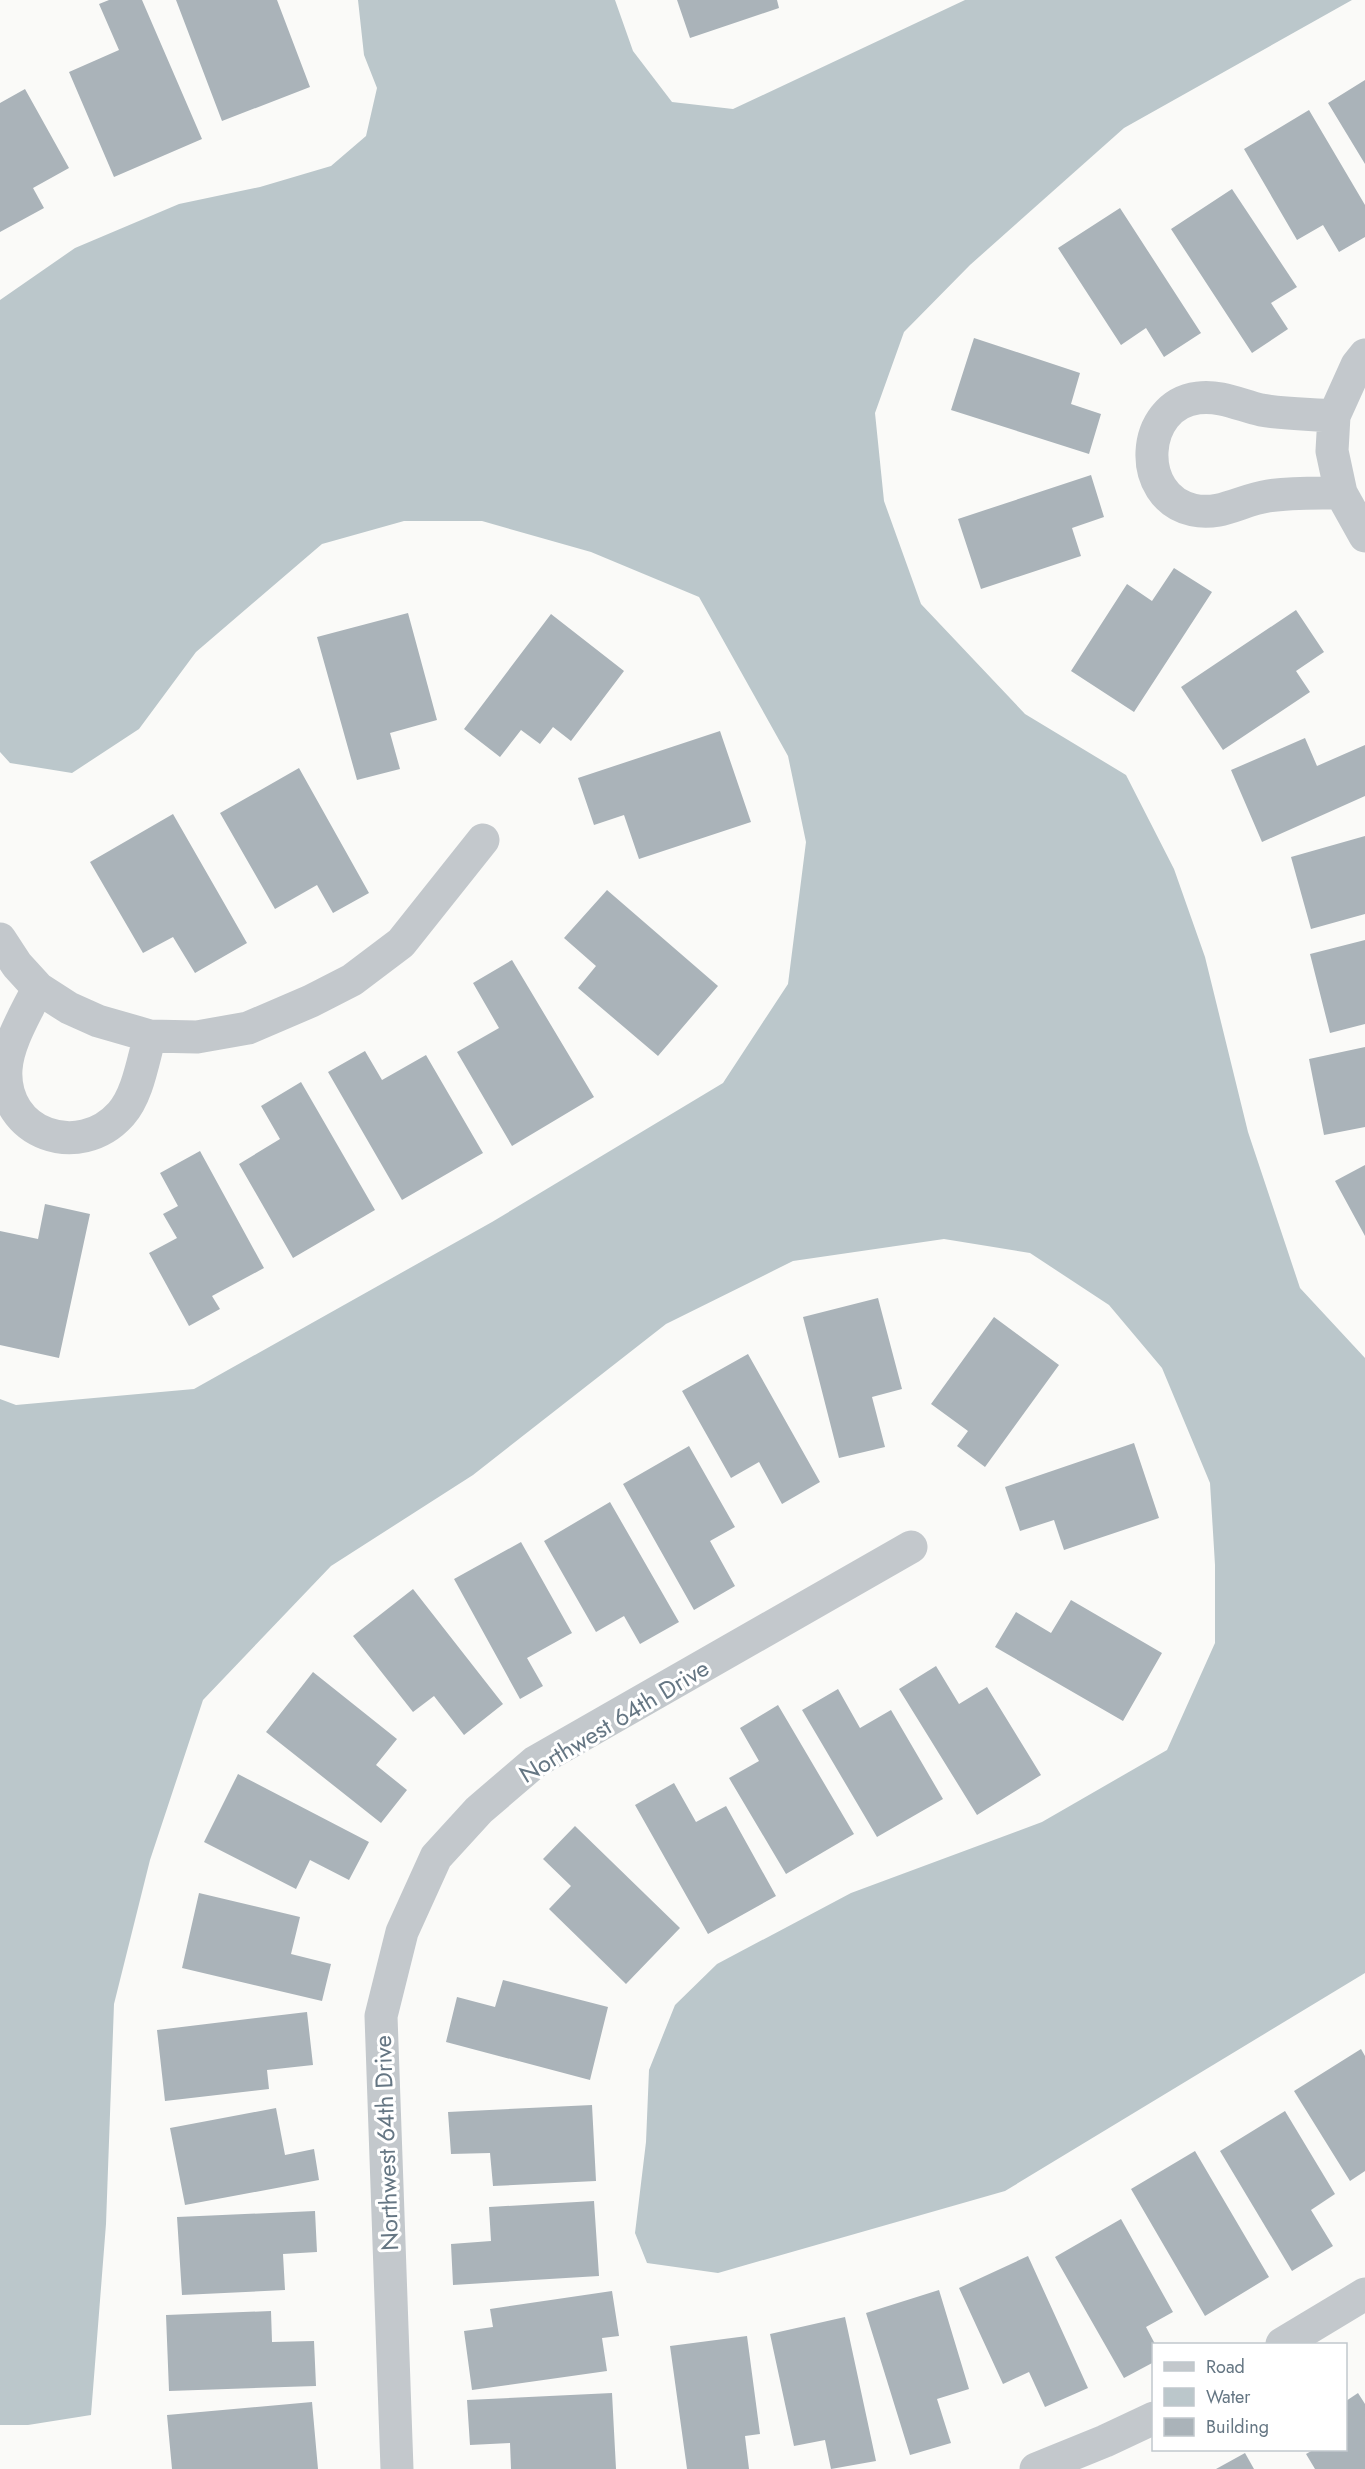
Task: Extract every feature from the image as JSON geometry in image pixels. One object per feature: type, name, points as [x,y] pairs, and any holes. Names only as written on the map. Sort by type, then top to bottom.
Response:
[{"type":"street","points":[[1365,355],[1357,365],[1334,416],[1332,451],[1341,493],[1365,536]]},
{"type":"street","points":[[1334,416],[1262,410],[1216,397],[1197,398],[1178,405],[1164,417],[1154,435],[1150,454],[1154,474],[1161,489],[1174,502],[1190,509],[1208,512],[1225,510],[1240,503],[1267,496],[1341,493]]},
{"type":"street","points":[[0,939],[17,965],[38,988],[69,1008],[98,1021],[150,1036],[197,1037],[248,1028],[311,1001],[352,980],[401,943],[483,840]]},
{"type":"street","points":[[38,988],[11,1047],[6,1067],[7,1089],[16,1110],[31,1125],[51,1136],[71,1139],[91,1136],[109,1126],[124,1111],[133,1092],[150,1036]]},
{"type":"street","name":"Northwest 64th Drive","points":[[397,2469],[381,2016],[402,1932],[436,1857],[479,1810],[536,1762],[911,1547]]},
{"type":"street","points":[[1284,2343],[1365,2294]]},
{"type":"street","points":[[1036,2469],[1152,2419]]},
{"type":"water","points":[[358,0],[615,0],[633,51],[672,102],[733,109],[965,0],[1352,0],[1124,128],[970,265],[904,332],[875,413],[884,501],[921,604],[1025,714],[1126,775],[1174,869],[1205,957],[1248,1132],[1300,1288],[1365,1358],[1365,1973],[1005,2191],[718,2273],[647,2263],[635,2233],[646,2142],[649,2070],[675,2005],[717,1964],[851,1893],[1042,1822],[1167,1750],[1215,1643],[1215,1565],[1210,1483],[1162,1368],[1109,1305],[1030,1253],[944,1239],[793,1261],[666,1324],[473,1475],[331,1566],[203,1700],[150,1860],[114,2004],[106,2224],[91,2415],[28,2425],[0,2425],[0,1399],[16,1405],[194,1389],[492,1222],[723,1083],[788,984],[806,842],[788,756],[699,597],[591,552],[482,521],[404,521],[322,544],[196,652],[139,729],[72,773],[10,763],[0,752],[0,300],[75,248],[179,204],[260,187],[331,166],[366,136],[377,88],[364,55]]},
{"type":"building","points":[[109,0],[142,0],[202,139],[114,177],[69,72],[119,50],[99,4]]},
{"type":"building","points":[[176,0],[277,0],[310,87],[222,121]]},
{"type":"building","points":[[677,0],[777,0],[779,8],[690,38]]},
{"type":"building","points":[[1365,80],[1365,164],[1328,103]]},
{"type":"building","points":[[25,89],[69,168],[33,188],[44,208],[0,232],[0,103]]},
{"type":"building","points":[[1309,110],[1365,205],[1365,237],[1339,252],[1323,225],[1297,240],[1244,149]]},
{"type":"building","points":[[1232,189],[1297,287],[1271,303],[1288,329],[1252,353],[1171,229]]},
{"type":"building","points":[[1120,208],[1201,333],[1164,357],[1146,328],[1121,345],[1058,248]]},
{"type":"building","points":[[974,338],[1080,373],[1071,404],[1101,414],[1089,454],[951,410]]},
{"type":"building","points":[[1091,475],[1104,517],[1072,528],[1081,556],[981,589],[958,519]]},
{"type":"building","points":[[1174,568],[1212,592],[1134,712],[1071,671],[1127,584],[1152,601]]},
{"type":"building","points":[[1296,610],[1324,652],[1296,671],[1310,692],[1223,750],[1181,687]]},
{"type":"building","points":[[408,613],[437,720],[390,733],[400,769],[357,780],[317,637]]},
{"type":"building","points":[[551,614],[624,671],[571,741],[553,727],[540,744],[521,730],[500,757],[464,729]]},
{"type":"building","points":[[720,731],[751,822],[639,859],[624,815],[594,825],[578,778]]},
{"type":"building","points":[[1305,738],[1317,766],[1365,745],[1365,796],[1262,842],[1231,770]]},
{"type":"building","points":[[299,768],[369,893],[333,913],[317,885],[275,909],[220,813]]},
{"type":"building","points":[[173,814],[247,943],[195,973],[173,937],[143,953],[90,862]]},
{"type":"building","points":[[1365,836],[1365,914],[1311,929],[1291,857]]},
{"type":"building","points":[[607,890],[718,986],[658,1056],[578,988],[596,966],[564,938]]},
{"type":"building","points":[[1365,940],[1365,1024],[1330,1033],[1310,954]]},
{"type":"building","points":[[512,960],[594,1097],[512,1146],[457,1052],[499,1028],[473,983]]},
{"type":"building","points":[[1365,1047],[1365,1127],[1324,1135],[1309,1059]]},
{"type":"building","points":[[365,1051],[382,1080],[426,1055],[483,1153],[402,1200],[328,1072]]},
{"type":"building","points":[[301,1082],[375,1210],[293,1258],[239,1164],[280,1139],[261,1106]]},
{"type":"building","points":[[200,1151],[264,1268],[212,1296],[220,1309],[189,1326],[149,1253],[177,1238],[163,1214],[178,1206],[160,1173]]},
{"type":"building","points":[[1365,1165],[1365,1236],[1335,1181]]},
{"type":"building","points":[[45,1204],[90,1214],[59,1358],[0,1345],[0,1231],[38,1239]]},
{"type":"building","points":[[878,1298],[902,1389],[872,1397],[885,1447],[839,1458],[803,1317]]},
{"type":"building","points":[[994,1317],[1059,1365],[985,1467],[957,1446],[968,1431],[931,1404]]},
{"type":"building","points":[[748,1354],[820,1482],[782,1504],[759,1462],[731,1478],[682,1391]]},
{"type":"building","points":[[1134,1443],[1159,1518],[1064,1550],[1054,1520],[1020,1531],[1005,1487]]},
{"type":"building","points":[[689,1446],[735,1527],[710,1541],[735,1586],[694,1610],[623,1484]]},
{"type":"building","points":[[610,1502],[679,1622],[640,1644],[624,1616],[596,1632],[544,1541]]},
{"type":"building","points":[[521,1542],[572,1633],[527,1658],[543,1686],[520,1699],[454,1579]]},
{"type":"building","points":[[413,1589],[503,1704],[464,1735],[434,1696],[413,1712],[353,1636]]},
{"type":"building","points":[[1071,1600],[1162,1653],[1123,1721],[995,1647],[1016,1612],[1051,1633]]},
{"type":"building","points":[[936,1666],[959,1704],[987,1687],[1041,1775],[977,1815],[899,1689]]},
{"type":"building","points":[[313,1672],[397,1739],[376,1765],[407,1790],[381,1823],[266,1732]]},
{"type":"building","points":[[838,1689],[860,1728],[891,1710],[943,1799],[877,1837],[802,1710]]},
{"type":"building","points":[[778,1705],[854,1834],[786,1874],[729,1778],[759,1761],[740,1728]]},
{"type":"building","points":[[238,1774],[369,1842],[349,1880],[310,1860],[296,1889],[204,1842]]},
{"type":"building","points":[[674,1783],[696,1822],[726,1806],[776,1896],[708,1934],[635,1805]]},
{"type":"building","points":[[575,1826],[680,1928],[626,1984],[549,1909],[571,1886],[543,1859]]},
{"type":"building","points":[[199,1893],[300,1917],[291,1954],[331,1964],[322,2001],[182,1968]]},
{"type":"building","points":[[503,1980],[608,2007],[590,2080],[446,2042],[457,1997],[495,2007]]},
{"type":"building","points":[[307,2012],[313,2065],[267,2070],[269,2089],[165,2101],[157,2030]]},
{"type":"building","points":[[1361,2049],[1365,2056],[1365,2171],[1350,2181],[1294,2091]]},
{"type":"building","points":[[592,2105],[596,2181],[493,2186],[490,2153],[451,2154],[448,2112]]},
{"type":"building","points":[[276,2108],[285,2155],[314,2149],[319,2180],[185,2205],[170,2128]]},
{"type":"building","points":[[1285,2111],[1335,2194],[1311,2210],[1333,2246],[1292,2271],[1220,2151]]},
{"type":"building","points":[[1195,2151],[1269,2277],[1205,2316],[1131,2189]]},
{"type":"building","points":[[594,2201],[599,2276],[453,2285],[451,2244],[491,2241],[489,2207]]},
{"type":"building","points":[[315,2211],[317,2252],[283,2254],[285,2290],[182,2295],[177,2217]]},
{"type":"building","points":[[1121,2219],[1173,2312],[1146,2327],[1154,2343],[1152,2343],[1152,2363],[1124,2378],[1055,2257]]},
{"type":"building","points":[[1028,2256],[1088,2388],[1045,2407],[1029,2372],[1003,2384],[959,2288]]},
{"type":"building","points":[[939,2290],[969,2389],[937,2399],[951,2443],[910,2455],[866,2313]]},
{"type":"building","points":[[612,2291],[619,2336],[602,2338],[607,2371],[472,2390],[464,2331],[493,2327],[490,2309]]},
{"type":"building","points":[[271,2311],[272,2342],[314,2341],[316,2386],[169,2391],[166,2315]]},
{"type":"building","points":[[845,2317],[876,2461],[831,2469],[825,2440],[794,2446],[770,2334]]},
{"type":"building","points":[[747,2336],[760,2434],[745,2436],[749,2469],[687,2469],[670,2346]]},
{"type":"building","points":[[612,2393],[616,2469],[511,2469],[510,2443],[470,2445],[467,2400]]},
{"type":"building","points":[[1358,2393],[1365,2404],[1365,2469],[1315,2469],[1306,2454],[1311,2451],[1347,2451],[1347,2400]]},
{"type":"building","points":[[312,2402],[318,2469],[172,2469],[167,2415]]},
{"type":"building","points":[[1245,2453],[1254,2469],[1216,2469]]}]
